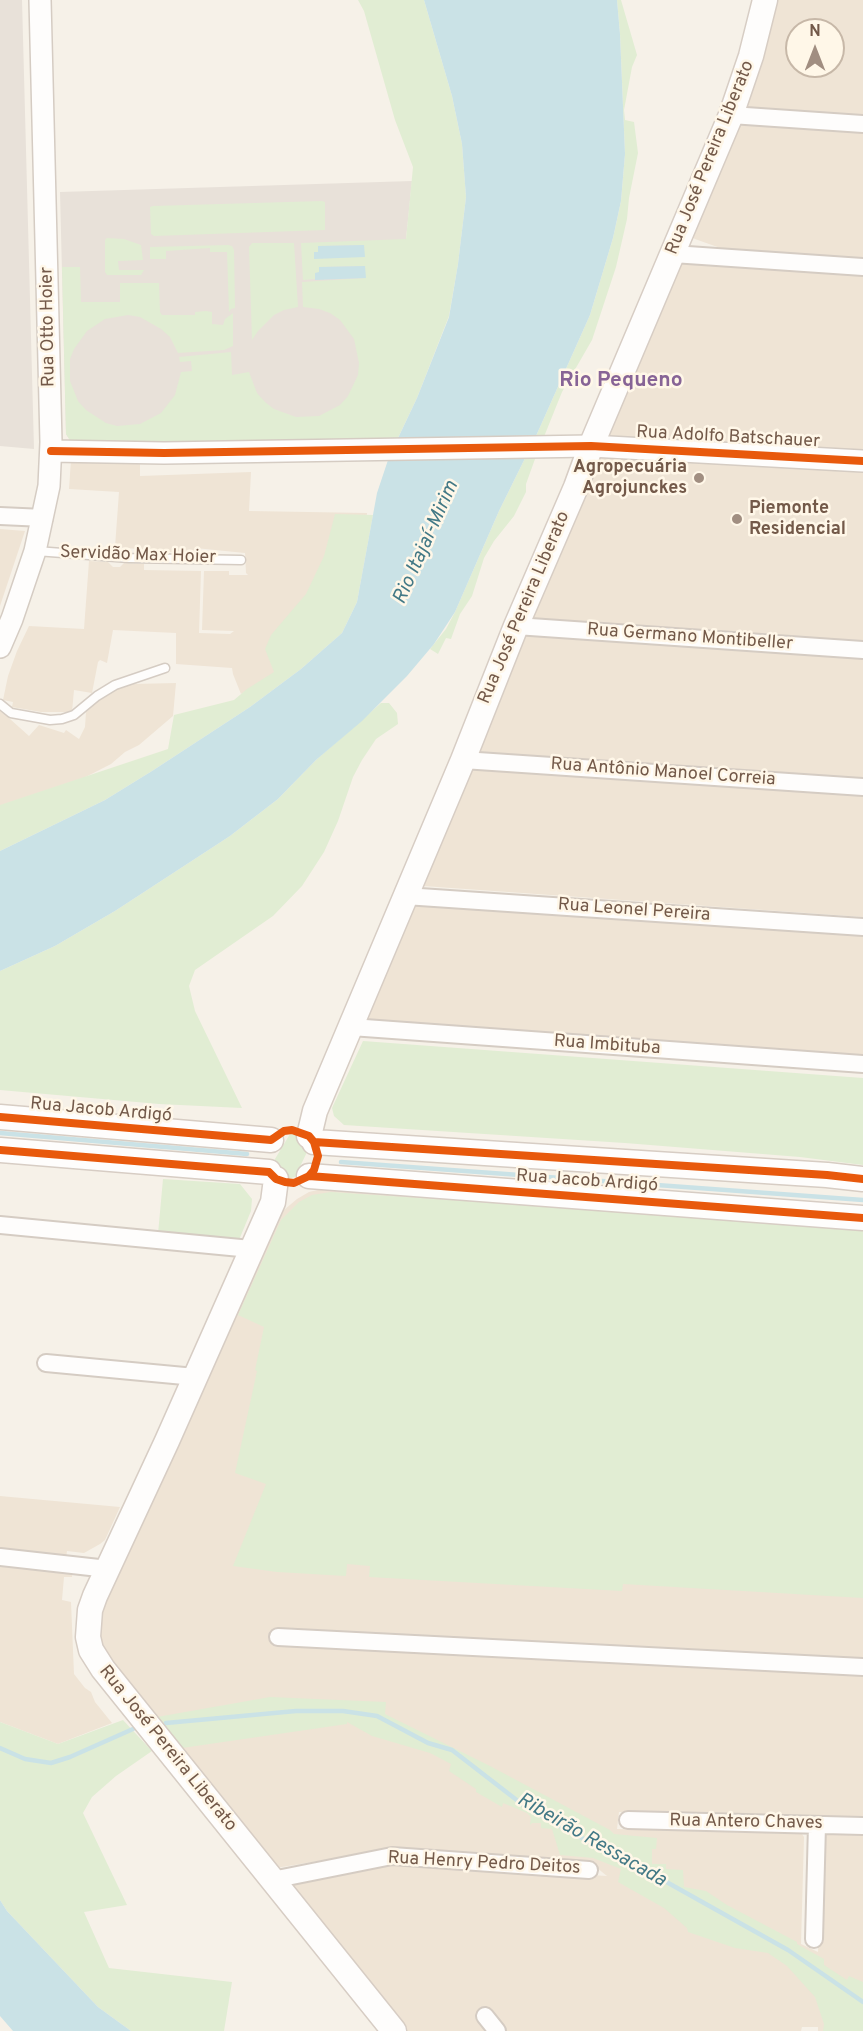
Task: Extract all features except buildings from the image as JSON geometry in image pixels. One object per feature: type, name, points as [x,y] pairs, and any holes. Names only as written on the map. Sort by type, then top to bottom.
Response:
[{"type":"main road","name":"Rua José Pereira Liberato","points":[[296,1137],[315,1111],[351,1027],[516,626],[673,254],[730,115],[751,56],[765,0]]},
{"type":"main road","name":"Rua Jacob Ardigó","points":[[0,1117],[863,1179]]},
{"type":"main road","points":[[296,1137],[318,1156],[314,1170],[285,1182],[264,1159],[267,1146],[296,1137]]},
{"type":"main road","name":"Rua Jacob Ardigó","points":[[0,1150],[285,1182],[863,1218]]},
{"type":"main road","name":"Rua José Pereira Liberato","points":[[285,1182],[251,1249],[95,1596],[90,1610],[88,1636],[91,1650],[103,1670],[394,2031]]},
{"type":"street","name":"Rua Otto Hoier","points":[[1,644],[35,551],[44,518],[49,486],[51,451],[40,0]]},
{"type":"street","points":[[730,115],[863,124]]},
{"type":"street","points":[[673,254],[863,267]]},
{"type":"street","name":"Rua Adolfo Batschauer","points":[[51,451],[164,453],[591,446],[863,461]]},
{"type":"street","points":[[0,516],[44,518]]},
{"type":"street","name":"Rua Germano Montibeller","points":[[516,626],[863,650]]},
{"type":"street","name":"Rua Antônio Manoel Correia","points":[[462,760],[863,786]]},
{"type":"street","name":"Rua Leonel Pereira","points":[[405,896],[863,927]]},
{"type":"street","name":"Rua Imbituba","points":[[351,1027],[863,1064]]},
{"type":"street","points":[[0,1225],[251,1249]]},
{"type":"street","points":[[46,1363],[195,1377]]},
{"type":"street","points":[[0,1557],[108,1569]]},
{"type":"street","points":[[278,1636],[863,1667]]},
{"type":"street","name":"Rua Antero Chaves","points":[[628,1820],[863,1826]]},
{"type":"street","points":[[814,1938],[817,1825]]},
{"type":"street","name":"Rua Henry Pedro Deitos","points":[[272,1880],[392,1856],[589,1870]]},
{"type":"street","points":[[485,2016],[497,2031]]},
{"type":"lane","name":"Servidão Max Hoier","points":[[35,551],[129,558],[241,560]]},
{"type":"lane","points":[[0,704],[11,713],[50,720],[62,719],[74,715],[115,685],[165,668]]},
{"type":"shaded area","points":[[0,0],[22,0],[34,449],[0,446]]},
{"type":"shaded area","points":[[775,0],[863,0],[863,117],[746,108],[745,104]]},
{"type":"shaded area","points":[[739,124],[863,133],[863,259],[726,250],[691,236]]},
{"type":"shaded area","points":[[412,181],[406,239],[339,441],[71,442],[66,434],[60,192]]},
{"type":"shaded area","points":[[680,263],[863,275],[863,452],[612,438],[608,433]]},
{"type":"shaded area","points":[[598,456],[863,470],[863,642],[535,620],[531,617]]},
{"type":"shaded area","points":[[71,460],[140,464],[140,476],[251,472],[249,511],[367,513],[363,569],[268,681],[241,694],[232,668],[176,664],[176,633],[113,630],[107,663],[100,660],[98,662],[92,693],[74,690],[72,712],[41,712],[12,707],[13,702],[3,700],[8,676],[29,626],[84,629],[89,561],[108,562],[113,567],[120,567],[124,563],[144,564],[144,570],[201,571],[199,633],[230,634],[234,631],[202,630],[204,571],[229,571],[229,575],[248,575],[245,553],[195,548],[194,554],[115,547],[119,492],[69,489]]},
{"type":"shaded area","points":[[0,529],[25,531],[0,606]]},
{"type":"shaded area","points":[[525,635],[863,658],[863,778],[478,753]]},
{"type":"shaded area","points":[[176,683],[173,716],[139,745],[0,829],[0,710],[29,736],[39,725],[64,733],[66,730],[79,739],[85,727],[86,712],[108,693],[133,684]]},
{"type":"shaded area","points":[[469,768],[863,794],[863,917],[423,886],[420,882]]},
{"type":"shaded area","points":[[415,903],[863,934],[863,1056],[369,1023],[365,1018]]},
{"type":"shaded area","points":[[326,1188],[863,1224],[863,1659],[276,1628],[275,1645],[308,1647],[311,1643],[863,1674],[863,1817],[619,1812],[617,1829],[802,1834],[804,1837],[801,1944],[818,1952],[823,1834],[863,1835],[863,2031],[818,2031],[818,2027],[802,2027],[801,2031],[405,2031],[288,1884],[393,1863],[607,1876],[591,1863],[397,1848],[276,1868],[115,1672],[96,1640],[96,1621],[278,1215],[309,1192]]},
{"type":"shaded area","points":[[0,1496],[120,1507],[105,1540],[84,1553],[67,1551],[65,1567],[73,1568],[72,1577],[64,1577],[62,1600],[71,1602],[74,1674],[91,1692],[95,1702],[112,1723],[58,1744],[0,1722]]},
{"type":"green space","points":[[358,0],[424,0],[452,96],[462,144],[466,197],[449,316],[417,398],[397,440],[71,442],[66,434],[62,267],[80,267],[81,302],[120,302],[120,283],[159,283],[162,315],[195,315],[195,312],[206,311],[212,312],[212,324],[223,325],[225,319],[233,313],[233,346],[224,350],[178,353],[170,337],[161,329],[140,317],[128,315],[105,319],[87,331],[70,359],[70,381],[78,401],[86,410],[106,423],[117,426],[140,424],[161,413],[175,395],[181,372],[192,371],[191,361],[180,362],[179,357],[231,352],[232,375],[249,372],[257,393],[265,402],[274,409],[296,417],[319,416],[340,405],[348,396],[358,375],[359,363],[354,339],[340,320],[330,313],[303,307],[302,282],[365,278],[365,266],[320,267],[319,273],[315,273],[315,279],[303,280],[301,243],[406,239],[413,167],[395,120],[364,11]],"holes":[[[364,245],[364,257],[319,252],[319,246]]]},
{"type":"green space","points":[[617,0],[621,0],[637,55],[632,67],[624,110],[625,120],[634,122],[638,153],[616,267],[592,340],[562,392],[526,484],[526,492],[514,516],[484,558],[472,596],[460,614],[451,639],[446,638],[438,654],[430,649],[446,629],[455,612],[590,315],[613,238],[621,201],[625,154]]},
{"type":"green space","points":[[325,202],[325,230],[154,236],[151,234],[150,207],[153,206]]},
{"type":"green space","points":[[107,238],[124,239],[141,245],[143,260],[118,261],[119,270],[144,270],[141,275],[107,275],[105,272],[105,240]]},
{"type":"green space","points":[[252,243],[294,243],[298,307],[274,315],[252,340],[249,247]]},
{"type":"green space","points":[[228,245],[234,250],[235,308],[229,312],[227,252],[210,252],[210,248],[166,251],[166,259],[150,259],[150,247]]},
{"type":"green space","points":[[335,514],[373,515],[357,602],[342,633],[301,669],[250,707],[152,771],[105,800],[0,851],[0,805],[168,749],[174,715],[234,700],[274,672],[265,649],[271,635],[306,594],[324,556]]},
{"type":"green space","points":[[381,703],[389,703],[397,713],[398,724],[376,739],[362,760],[353,777],[338,821],[324,852],[302,886],[273,916],[195,970],[189,986],[195,1011],[242,1108],[159,1104],[0,1090],[0,971],[55,946],[115,911],[230,836],[278,799],[316,760]]},
{"type":"green space","points":[[363,1041],[863,1078],[863,1165],[800,1157],[625,1143],[344,1125],[334,1116],[332,1108]]},
{"type":"green space","points":[[290,1134],[302,1136],[308,1150],[295,1177],[286,1178],[272,1164]]},
{"type":"green space","points":[[163,1179],[240,1184],[252,1199],[251,1211],[239,1240],[158,1234]]},
{"type":"green space","points":[[331,1192],[863,1228],[863,1598],[623,1584],[622,1591],[369,1577],[370,1566],[347,1564],[346,1576],[277,1572],[233,1566],[266,1484],[235,1473],[264,1327],[238,1315],[281,1220],[299,1202],[312,1195]]},
{"type":"green space","points":[[270,1697],[386,1702],[385,1714],[490,1766],[614,1834],[657,1838],[656,1849],[652,1849],[652,1864],[666,1864],[666,1869],[683,1870],[684,1887],[706,1891],[824,1959],[824,1965],[847,1980],[849,1976],[863,1982],[863,2031],[823,2031],[824,2024],[815,1997],[787,1966],[768,1953],[735,1948],[688,1932],[687,1928],[664,1908],[618,1882],[621,1869],[593,1858],[560,1855],[552,1829],[541,1828],[541,1823],[530,1825],[531,1817],[527,1813],[503,1803],[502,1807],[476,1792],[476,1789],[449,1771],[451,1764],[430,1753],[372,1736],[347,1722],[347,1724],[182,1748],[157,1717]]},
{"type":"green space","points":[[123,1720],[152,1751],[116,1776],[92,1797],[83,1813],[127,1905],[84,1912],[109,1968],[232,1982],[224,2031],[131,2031],[98,2007],[7,1911],[0,1900],[0,1722],[58,1744]]},
{"type":"water","name":"Rio Itajaí-Mirim","points":[[424,0],[617,0],[625,154],[621,201],[613,238],[590,315],[455,612],[434,644],[407,676],[362,721],[316,760],[278,799],[230,836],[115,911],[55,946],[0,971],[0,851],[105,800],[250,707],[301,669],[342,633],[357,602],[377,493],[389,457],[417,398],[449,317],[466,197],[462,144],[452,96]]},
{"type":"water","points":[[364,245],[365,257],[314,259],[314,252],[318,252],[318,246]]},
{"type":"water","points":[[365,266],[366,278],[315,280],[315,273],[319,272],[319,267]]},
{"type":"water","points":[[0,1900],[7,1911],[98,2007],[131,2031],[13,2031],[0,2016]]},
{"type":"waterway","points":[[0,1133],[247,1154]]},
{"type":"waterway","points":[[341,1162],[863,1200]]},
{"type":"waterway","name":"Ribeirão Ressacada","points":[[166,1723],[296,1711],[343,1711],[377,1716],[428,1743],[452,1750],[527,1808],[629,1861],[788,1950],[863,2002]]},
{"type":"waterway","name":"Ribeirão Ressacada","points":[[0,1748],[25,1759],[51,1763],[133,1729]]},
{"type":"cycle path","points":[[51,451],[164,453],[591,446],[863,461]]},
{"type":"cycle path","points":[[0,1117],[271,1140],[284,1131],[292,1130],[309,1136],[314,1142],[318,1156],[314,1170],[309,1176],[294,1183],[276,1179],[269,1172],[0,1150]]},
{"type":"cycle path","points":[[314,1142],[863,1179]]},
{"type":"cycle path","points":[[309,1176],[863,1218]]},
{"type":"place","name":"Agropecuária Agrojunckes","points":[[699,478]]},
{"type":"place","name":"Piemonte Residencial","points":[[737,519]]},
{"type":"district","name":"Rio Pequeno","points":[[621,382]]}]
